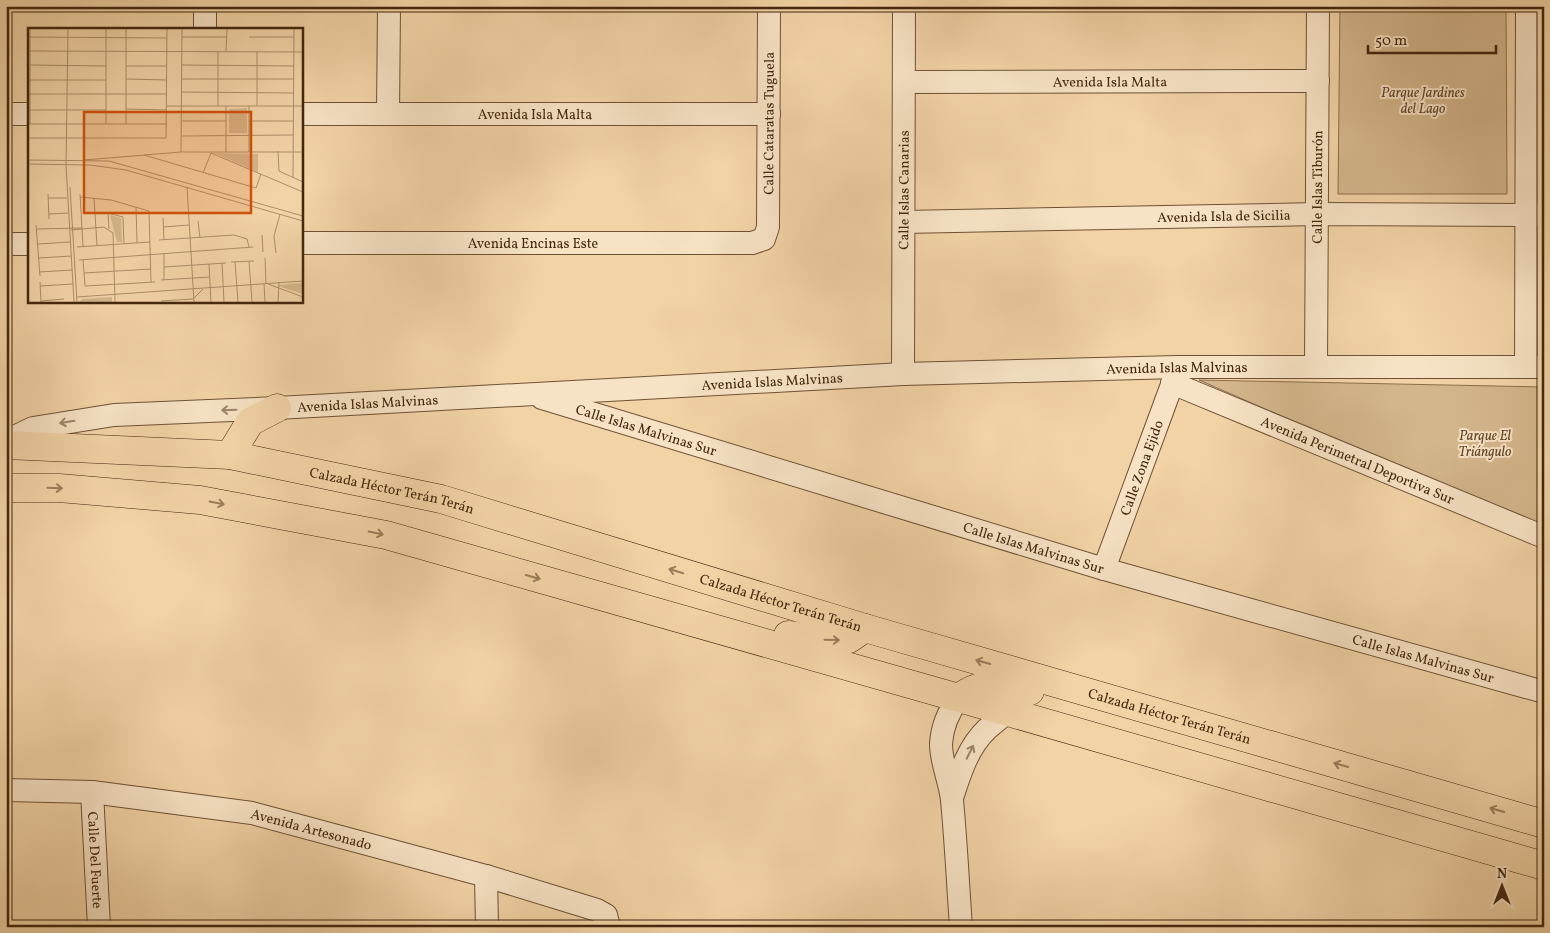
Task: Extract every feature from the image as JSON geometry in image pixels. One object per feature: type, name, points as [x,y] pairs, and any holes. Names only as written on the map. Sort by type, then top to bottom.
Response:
[{"type":"main road","points":[[230,455],[250,422],[277,408]]},
{"type":"main road","name":"Calzada Héctor Terán Terán","points":[[6,443],[230,455],[441,499],[865,628],[1544,824]]},
{"type":"main road","points":[[6,488],[59,488],[200,500],[386,535],[1544,866]]},
{"type":"main road","points":[[714,629],[744,629],[833,641],[849,639],[865,628]]},
{"type":"main road","points":[[959,698],[968,691],[993,685],[1010,686],[1067,700],[1087,701],[1108,698]]},
{"type":"street","points":[[205,6],[205,28]]},
{"type":"street","points":[[388,114],[389,6]]},
{"type":"street","name":"Calle Cataratas Tuguela","points":[[764,240],[768,227],[769,6]]},
{"type":"street","name":"Calle Islas Canarias","points":[[903,374],[904,6]]},
{"type":"street","name":"Calle Islas Tiburón","points":[[1316,367],[1318,6]]},
{"type":"street","points":[[1527,6],[1536,82],[1535,367]]},
{"type":"street","name":"Avenida Isla Malta","points":[[904,82],[1318,81]]},
{"type":"street","points":[[6,114],[28,114]]},
{"type":"street","name":"Avenida Isla Malta","points":[[302,114],[769,114]]},
{"type":"street","name":"Avenida Isla de Sicilia","points":[[904,222],[1318,214],[1535,215]]},
{"type":"street","name":"Avenida Encinas Este","points":[[302,243],[752,243],[764,240]]},
{"type":"street","points":[[6,244],[28,244]]},
{"type":"street","name":"Avenida Islas Malvinas","points":[[6,443],[33,428],[114,415],[903,374],[1175,375],[1316,367],[1535,367]]},
{"type":"street","name":"Avenida Perimetral Deportiva Sur","points":[[1175,375],[1544,537]]},
{"type":"street","name":"Calle Zona Ejido","points":[[1104,569],[1175,375]]},
{"type":"street","name":"Calle Islas Malvinas Sur","points":[[526,393],[1104,569],[1544,692]]},
{"type":"street","points":[[959,698],[949,711],[944,725],[941,744],[942,757],[952,798],[962,927]]},
{"type":"street","points":[[952,798],[960,774],[974,745],[987,729],[1008,712]]},
{"type":"street","name":"Avenida Artesonado","points":[[6,790],[92,792],[252,813],[486,876],[597,910],[608,921]]},
{"type":"street","name":"Calle Del Fuerte","points":[[92,792],[99,927]]},
{"type":"street","points":[[486,876],[487,927]]},
{"type":"green space","name":"Parque Jardines del Lago","points":[[1340,6],[1506,6],[1507,194],[1338,194]]},
{"type":"green space","name":"Parque El Triángulo","points":[[1199,380],[1544,387],[1544,531]]}]
